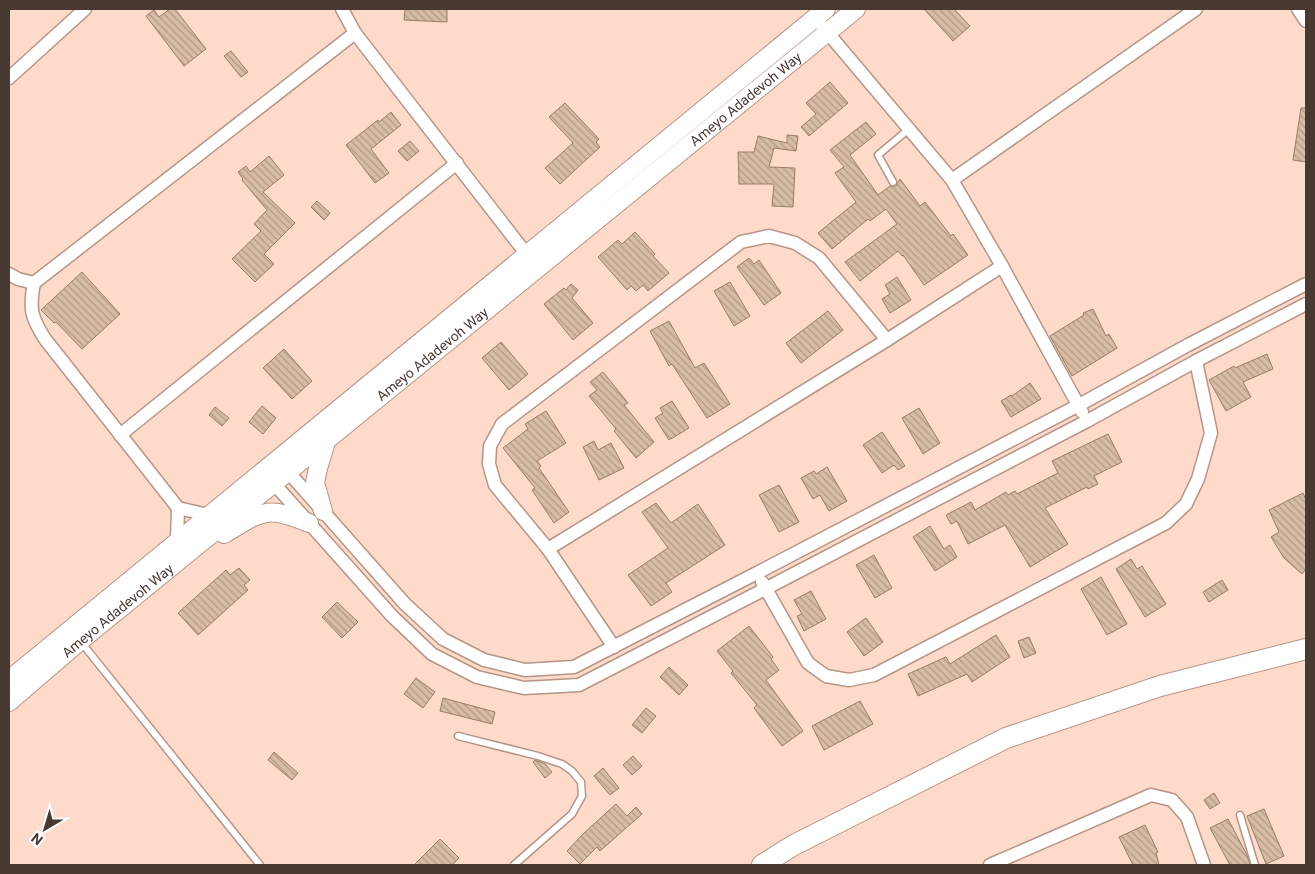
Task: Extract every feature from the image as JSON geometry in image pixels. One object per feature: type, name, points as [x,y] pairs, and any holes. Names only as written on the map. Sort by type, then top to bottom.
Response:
[{"type":"main road","points":[[762,865],[792,846],[1006,738],[1160,686],[1306,649]]},
{"type":"street","points":[[9,78],[85,9]]},
{"type":"street","points":[[342,9],[355,33],[532,261]]},
{"type":"street","name":"Ameyo Adadevoh Way","points":[[9,680],[180,559],[282,465],[532,261],[856,9]]},
{"type":"street","points":[[952,180],[1196,9]]},
{"type":"street","points":[[1298,9],[1306,21]]},
{"type":"street","points":[[821,13],[827,32],[952,180],[1002,266],[1087,421]]},
{"type":"street","name":"Ameyo Adadevoh Way","points":[[282,465],[328,439],[821,13]]},
{"type":"street","points":[[208,516],[178,508],[45,340],[34,320],[31,301],[34,283],[355,33]]},
{"type":"street","points":[[120,436],[457,163]]},
{"type":"street","points":[[614,647],[548,549],[495,485],[489,464],[490,446],[502,424],[741,242],[769,236],[795,242],[819,258],[887,340]]},
{"type":"street","points":[[548,549],[887,340],[1002,266]]},
{"type":"street","points":[[9,274],[18,279],[34,283]]},
{"type":"street","points":[[282,465],[405,604],[443,639],[484,660],[525,670],[574,667],[757,574],[1306,284]]},
{"type":"street","points":[[268,477],[392,616],[432,654],[477,677],[524,688],[579,685],[1087,421],[1196,361],[1306,304]]},
{"type":"street","points":[[757,574],[808,663],[826,676],[849,680],[874,675],[1166,523],[1186,504],[1198,479],[1211,433],[1196,361]]},
{"type":"street","points":[[323,511],[315,483],[328,439]]},
{"type":"street","name":"Ameyo Adadevoh Way","points":[[9,702],[75,635],[177,542],[208,516],[268,477]]},
{"type":"street","points":[[177,542],[178,508]]},
{"type":"street","points":[[180,559],[257,515],[267,512],[285,513],[309,523]]},
{"type":"street","points":[[990,865],[1151,795],[1172,800],[1186,817],[1204,865]]},
{"type":"lane","points":[[893,182],[878,154],[909,129]]},
{"type":"lane","points":[[75,635],[260,865]]},
{"type":"lane","points":[[458,736],[562,764],[572,771],[581,782],[582,796],[572,814],[514,865]]},
{"type":"lane","points":[[1240,815],[1255,865]]},
{"type":"building","points":[[170,9],[175,9],[206,49],[184,66],[146,16],[154,10],[159,17]]},
{"type":"building","points":[[405,9],[447,9],[447,22],[404,20]]},
{"type":"building","points":[[924,9],[954,9],[970,26],[953,41]]},
{"type":"building","points":[[231,51],[248,72],[241,77],[224,56]]},
{"type":"building","points":[[830,82],[848,103],[809,136],[801,127],[816,114],[806,103]]},
{"type":"building","points":[[565,103],[599,139],[596,142],[600,147],[560,184],[545,168],[573,143],[549,117]]},
{"type":"building","points":[[1301,108],[1306,108],[1306,162],[1293,160]]},
{"type":"building","points":[[391,112],[401,125],[371,149],[389,173],[375,183],[346,145]]},
{"type":"building","points":[[866,122],[876,134],[850,155],[878,195],[890,186],[896,186],[900,179],[920,206],[925,202],[951,236],[953,234],[968,255],[924,285],[903,255],[898,251],[860,281],[845,262],[897,224],[886,209],[870,221],[868,219],[832,249],[818,233],[856,202],[835,173],[844,167],[830,150]]},
{"type":"building","points":[[787,135],[798,136],[796,151],[774,148],[769,167],[795,168],[793,207],[772,206],[774,184],[739,184],[738,152],[754,152],[758,136],[787,143]]},
{"type":"building","points":[[410,141],[419,151],[407,161],[398,151]]},
{"type":"building","points":[[269,156],[284,175],[263,192],[295,223],[264,254],[274,264],[255,282],[232,259],[261,231],[254,224],[267,210],[242,180],[238,172],[246,166],[250,172]]},
{"type":"building","points":[[317,201],[330,213],[324,220],[311,207]]},
{"type":"building","points":[[635,232],[669,273],[648,291],[643,285],[636,291],[631,286],[627,290],[598,257],[618,240],[622,244]]},
{"type":"building","points":[[749,258],[754,264],[759,260],[781,293],[764,305],[737,267]]},
{"type":"building","points":[[82,272],[120,314],[82,349],[56,322],[54,323],[41,310]]},
{"type":"building","points":[[897,277],[911,300],[890,313],[882,299],[890,294],[885,285]]},
{"type":"building","points":[[730,282],[750,316],[734,326],[714,291]]},
{"type":"building","points":[[571,284],[578,290],[572,298],[593,323],[573,340],[544,304],[564,288],[566,290]]},
{"type":"building","points":[[1093,309],[1106,336],[1109,334],[1117,348],[1072,376],[1050,336],[1084,315],[1083,313]]},
{"type":"building","points":[[828,311],[843,330],[801,363],[786,343]]},
{"type":"building","points":[[669,321],[695,368],[704,363],[730,404],[707,418],[672,364],[669,366],[650,331]]},
{"type":"building","points":[[501,342],[528,374],[509,390],[482,358]]},
{"type":"building","points":[[284,349],[312,381],[292,399],[263,368]]},
{"type":"building","points":[[1267,354],[1273,369],[1243,382],[1251,397],[1226,411],[1209,380],[1234,366],[1235,368]]},
{"type":"building","points":[[603,372],[628,403],[624,405],[654,442],[636,458],[614,431],[616,429],[589,396],[597,390],[590,382]]},
{"type":"building","points":[[1030,383],[1041,399],[1011,417],[1001,401],[1012,396]]},
{"type":"building","points":[[672,401],[689,428],[669,440],[655,418],[663,413],[660,408]]},
{"type":"building","points":[[262,406],[276,418],[263,434],[249,422]]},
{"type":"building","points":[[215,407],[229,418],[222,426],[209,415]]},
{"type":"building","points":[[919,408],[940,443],[923,454],[902,418]]},
{"type":"building","points":[[546,411],[566,443],[537,461],[541,466],[539,468],[569,512],[554,523],[532,490],[535,488],[503,448],[528,429],[525,424]]},
{"type":"building","points":[[882,432],[905,466],[898,470],[894,465],[882,473],[863,445]]},
{"type":"building","points":[[1108,434],[1122,462],[1094,476],[1098,484],[1088,489],[1087,487],[1045,508],[1068,544],[1030,567],[1005,525],[968,544],[957,521],[951,524],[946,515],[971,502],[975,510],[1006,492],[1008,495],[1015,491],[1017,494],[1058,473],[1052,461]]},
{"type":"building","points":[[594,441],[598,450],[611,443],[624,468],[599,480],[583,447]]},
{"type":"building","points":[[827,467],[847,501],[829,511],[820,495],[813,499],[801,478],[814,471],[816,474]]},
{"type":"building","points":[[779,485],[799,522],[779,532],[759,495]]},
{"type":"building","points":[[1303,493],[1306,500],[1306,569],[1302,574],[1284,558],[1271,537],[1279,532],[1269,510]]},
{"type":"building","points":[[656,503],[671,523],[698,504],[725,545],[666,583],[672,592],[651,606],[628,575],[668,548],[642,512]]},
{"type":"building","points":[[930,526],[944,549],[950,545],[957,557],[935,571],[913,537]]},
{"type":"building","points":[[874,555],[892,588],[875,598],[856,565]]},
{"type":"building","points":[[1131,559],[1137,569],[1142,566],[1166,604],[1145,617],[1116,569]]},
{"type":"building","points":[[239,568],[250,580],[244,585],[248,590],[198,635],[178,613],[226,570],[230,575]]},
{"type":"building","points":[[1101,577],[1127,624],[1107,635],[1081,589]]},
{"type":"building","points":[[1222,580],[1228,590],[1209,602],[1203,592]]},
{"type":"building","points":[[811,591],[826,619],[804,631],[797,616],[802,614],[794,600]]},
{"type":"building","points":[[337,602],[358,622],[342,638],[322,617]]},
{"type":"building","points":[[866,618],[883,642],[864,656],[847,632]]},
{"type":"building","points":[[749,626],[773,657],[771,659],[779,670],[766,680],[803,731],[782,746],[754,708],[757,705],[731,673],[733,671],[717,651]]},
{"type":"building","points":[[996,635],[1010,657],[972,682],[967,674],[918,696],[908,674],[946,657],[950,664]]},
{"type":"building","points":[[1029,637],[1036,653],[1024,658],[1018,641]]},
{"type":"building","points":[[669,667],[688,685],[679,695],[660,677]]},
{"type":"building","points":[[416,678],[435,692],[423,708],[404,694]]},
{"type":"building","points":[[443,698],[495,712],[492,724],[440,711]]},
{"type":"building","points":[[860,701],[873,724],[824,750],[812,726]]},
{"type":"building","points":[[646,708],[656,716],[642,733],[632,725]]},
{"type":"building","points":[[274,752],[298,773],[292,780],[268,760]]},
{"type":"building","points":[[633,756],[642,766],[632,775],[623,765]]},
{"type":"building","points":[[535,760],[545,764],[552,772],[545,778],[533,762]]},
{"type":"building","points":[[603,768],[619,788],[610,795],[594,776]]},
{"type":"building","points":[[1214,793],[1220,803],[1210,809],[1204,800]]},
{"type":"building","points":[[616,804],[627,816],[636,807],[642,814],[600,851],[597,847],[580,864],[567,851]]},
{"type":"building","points":[[1264,809],[1284,856],[1266,864],[1247,816]]},
{"type":"building","points":[[1228,819],[1247,855],[1250,865],[1230,865],[1210,828]]},
{"type":"building","points":[[1145,825],[1158,852],[1156,853],[1159,865],[1133,865],[1119,837]]},
{"type":"building","points":[[440,839],[459,858],[452,865],[414,865]]}]
